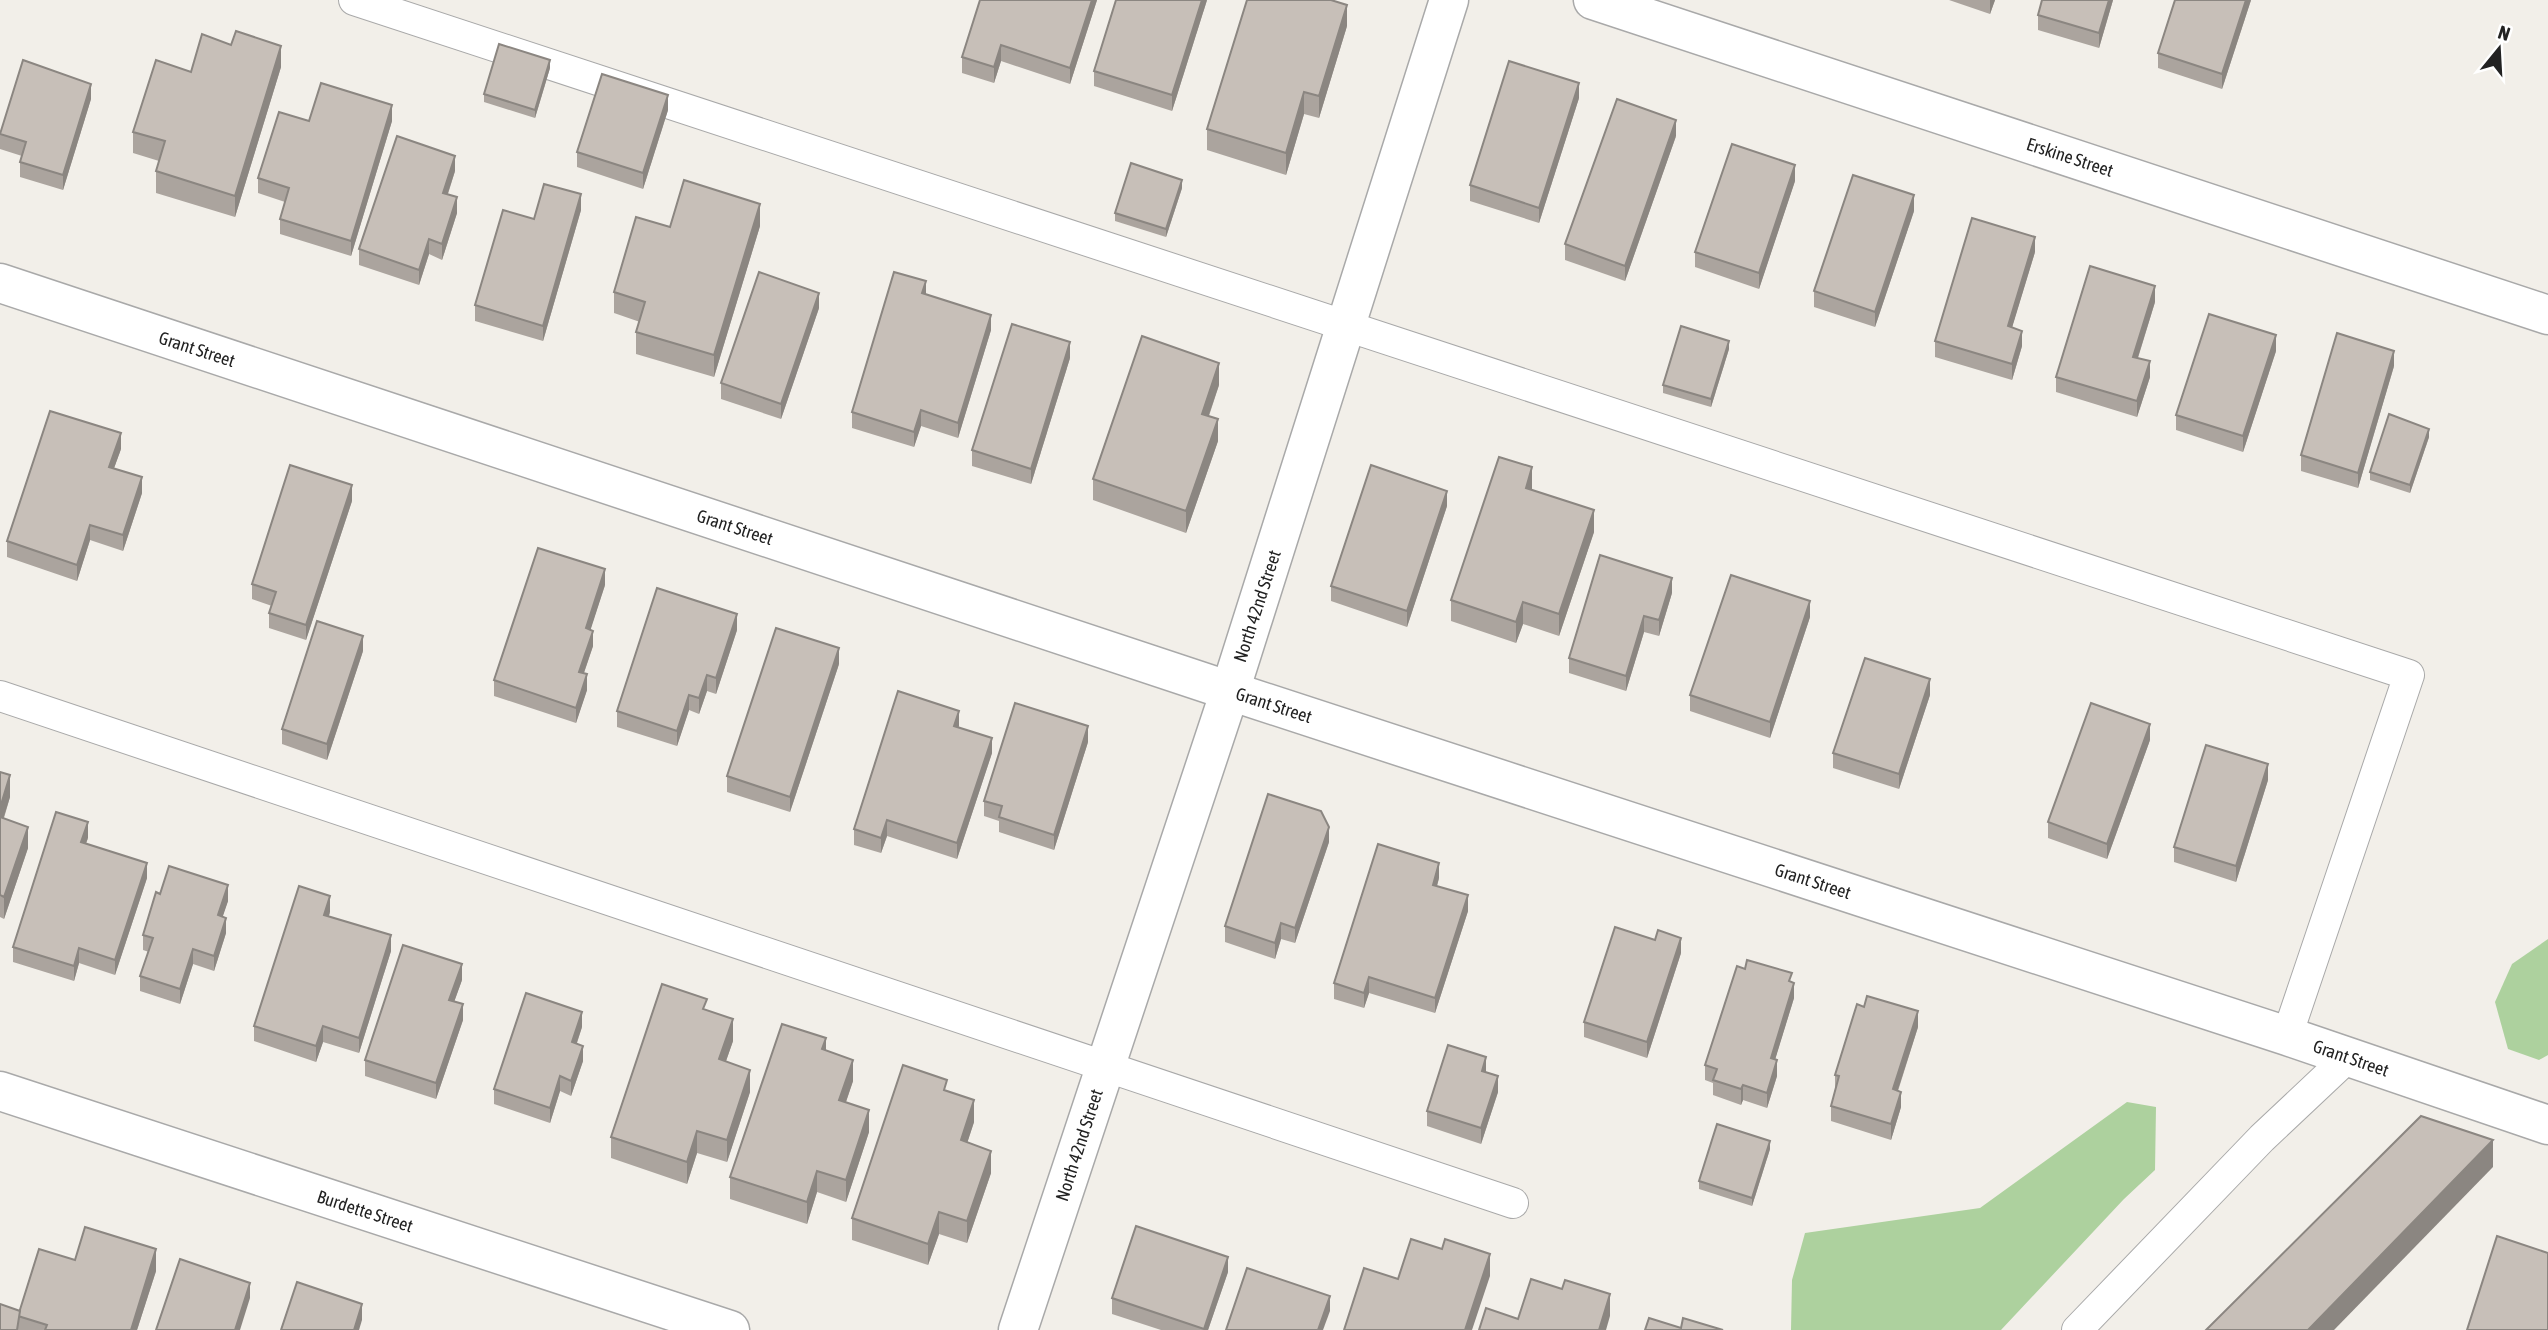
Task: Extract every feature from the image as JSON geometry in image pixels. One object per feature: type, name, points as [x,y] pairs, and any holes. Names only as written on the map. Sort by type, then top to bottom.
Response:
[{"type":"street","name":"North 42nd Street","points":[[1018,1330],[1230,691],[1449,0]]},
{"type":"street","name":"Erskine Street","points":[[1592,0],[2548,315]]},
{"type":"street","name":"Grant Street","points":[[0,283],[1230,691],[2287,1036],[2548,1125]]},
{"type":"street","name":"Burdette Street","points":[[0,1091],[730,1330]]},
{"type":"lane","points":[[354,0],[2409,675],[2287,1036]]},
{"type":"lane","points":[[0,696],[1513,1203]]},
{"type":"lane","points":[[2077,1330],[2262,1138],[2347,1058]]},
{"type":"green space","points":[[2548,939],[2548,1055],[2539,1060],[2508,1049],[2495,1002],[2512,964]]},
{"type":"green space","points":[[2127,1102],[2156,1107],[2155,1170],[2124,1199],[2001,1330],[1791,1330],[1792,1280],[1805,1233],[1980,1208]]},
{"type":"building","points":[[980,0],[1092,0],[1070,68],[1001,45],[994,67],[962,57]]},
{"type":"building","points":[[1116,0],[1202,0],[1172,95],[1094,71]]},
{"type":"building","points":[[1247,0],[1331,0],[1347,5],[1319,96],[1304,92],[1286,153],[1207,129]]},
{"type":"building","points":[[2042,0],[2109,0],[2099,33],[2038,15]]},
{"type":"building","points":[[2175,0],[2246,0],[2222,74],[2158,53]]},
{"type":"building","points":[[236,31],[281,46],[235,196],[156,171],[165,141],[133,132],[156,60],[191,72],[202,34],[231,45]]},
{"type":"building","points":[[499,44],[550,60],[535,110],[484,94]]},
{"type":"building","points":[[23,60],[91,84],[63,175],[20,162],[26,142],[0,134]]},
{"type":"building","points":[[1509,61],[1579,83],[1539,208],[1470,185]]},
{"type":"building","points":[[602,74],[668,95],[643,173],[577,152]]},
{"type":"building","points":[[321,83],[392,105],[351,241],[280,219],[289,188],[258,178],[279,112],[309,121]]},
{"type":"building","points":[[1617,99],[1676,120],[1625,266],[1565,244]]},
{"type":"building","points":[[397,136],[455,156],[443,193],[457,197],[442,244],[429,239],[419,270],[359,249]]},
{"type":"building","points":[[1732,144],[1795,165],[1759,273],[1695,252]]},
{"type":"building","points":[[1131,163],[1182,180],[1166,229],[1115,213]]},
{"type":"building","points":[[1853,175],[1914,195],[1875,312],[1814,291]]},
{"type":"building","points":[[684,180],[760,204],[714,355],[636,332],[645,302],[614,292],[636,217],[670,227]]},
{"type":"building","points":[[544,184],[581,194],[543,326],[475,305],[503,210],[534,219]]},
{"type":"building","points":[[1972,218],[2035,237],[2008,326],[2022,331],[2012,364],[1935,341]]},
{"type":"building","points":[[2090,266],[2155,286],[2133,357],[2150,361],[2137,401],[2056,377]]},
{"type":"building","points":[[759,272],[819,293],[781,404],[721,383]]},
{"type":"building","points":[[894,272],[926,281],[922,293],[991,315],[958,423],[921,410],[914,432],[852,412]]},
{"type":"building","points":[[2209,314],[2276,335],[2243,436],[2176,415]]},
{"type":"building","points":[[1012,324],[1070,342],[1031,469],[972,450]]},
{"type":"building","points":[[1681,326],[1729,341],[1711,399],[1663,385]]},
{"type":"building","points":[[2337,333],[2394,351],[2358,473],[2301,455]]},
{"type":"building","points":[[1142,336],[1219,363],[1202,414],[1218,419],[1186,511],[1093,479]]},
{"type":"building","points":[[50,411],[121,433],[109,467],[142,477],[123,535],[90,525],[77,565],[7,541]]},
{"type":"building","points":[[2389,414],[2429,429],[2410,485],[2370,472]]},
{"type":"building","points":[[1499,457],[1532,467],[1526,488],[1594,510],[1559,614],[1523,602],[1516,622],[1451,600]]},
{"type":"building","points":[[290,465],[352,485],[306,625],[269,613],[276,592],[252,584]]},
{"type":"building","points":[[1371,465],[1447,491],[1407,611],[1331,586]]},
{"type":"building","points":[[538,548],[605,569],[586,628],[593,631],[579,672],[587,674],[576,708],[494,680]]},
{"type":"building","points":[[1600,555],[1672,578],[1659,620],[1644,616],[1626,676],[1569,658]]},
{"type":"building","points":[[1731,575],[1810,601],[1770,722],[1690,695]]},
{"type":"building","points":[[657,588],[737,614],[716,678],[707,675],[699,698],[689,695],[677,731],[617,711]]},
{"type":"building","points":[[317,621],[363,636],[327,744],[282,729]]},
{"type":"building","points":[[776,628],[839,648],[790,797],[727,776]]},
{"type":"building","points":[[1865,658],[1930,679],[1899,774],[1833,753]]},
{"type":"building","points":[[898,691],[959,711],[954,726],[992,738],[957,843],[887,820],[881,838],[854,829]]},
{"type":"building","points":[[1015,703],[1088,726],[1054,835],[999,817],[1002,806],[984,801]]},
{"type":"building","points":[[2091,703],[2150,724],[2107,844],[2048,822]]},
{"type":"building","points":[[2206,745],[2268,764],[2236,866],[2174,847]]},
{"type":"building","points":[[0,772],[10,775],[0,808]]},
{"type":"building","points":[[1268,794],[1321,811],[1329,827],[1295,928],[1281,923],[1275,943],[1225,926]]},
{"type":"building","points":[[56,812],[88,822],[81,842],[147,863],[115,960],[79,948],[74,966],[13,947]]},
{"type":"building","points":[[0,817],[28,827],[4,897],[0,895]]},
{"type":"building","points":[[1378,844],[1439,863],[1433,885],[1468,895],[1435,998],[1369,977],[1364,993],[1334,983]]},
{"type":"building","points":[[169,866],[228,885],[218,915],[226,918],[214,956],[193,949],[180,989],[140,976],[153,938],[143,935],[156,892],[160,894]]},
{"type":"building","points":[[299,886],[330,896],[324,915],[391,935],[359,1038],[323,1026],[316,1046],[254,1026]]},
{"type":"building","points":[[1615,927],[1655,940],[1658,930],[1681,938],[1647,1042],[1584,1022]]},
{"type":"building","points":[[403,945],[462,964],[449,1000],[463,1004],[436,1083],[365,1060]]},
{"type":"building","points":[[1747,960],[1792,973],[1789,981],[1794,983],[1771,1058],[1777,1060],[1767,1093],[1743,1085],[1741,1089],[1713,1080],[1717,1069],[1705,1065],[1737,966],[1745,969]]},
{"type":"building","points":[[662,984],[707,999],[703,1009],[733,1019],[719,1059],[750,1070],[727,1140],[697,1131],[687,1162],[611,1137]]},
{"type":"building","points":[[526,993],[582,1012],[572,1042],[583,1046],[571,1081],[560,1076],[550,1108],[494,1089]]},
{"type":"building","points":[[1867,996],[1918,1011],[1893,1089],[1901,1092],[1891,1124],[1831,1106],[1839,1076],[1835,1075],[1857,1004],[1864,1007]]},
{"type":"building","points":[[782,1024],[826,1038],[822,1049],[853,1060],[839,1100],[869,1110],[846,1180],[817,1171],[807,1202],[730,1177]]},
{"type":"building","points":[[1448,1045],[1486,1057],[1482,1071],[1498,1076],[1481,1128],[1427,1111]]},
{"type":"building","points":[[903,1065],[947,1080],[944,1090],[974,1100],[961,1140],[991,1151],[967,1221],[939,1212],[928,1244],[852,1218]]},
{"type":"building","points":[[2421,1116],[2493,1140],[2308,1330],[2206,1330]]},
{"type":"building","points":[[1717,1124],[1770,1141],[1752,1198],[1699,1181]]},
{"type":"building","points":[[1136,1226],[1228,1257],[1204,1329],[1112,1298]]},
{"type":"building","points":[[85,1227],[156,1249],[131,1330],[45,1330],[47,1325],[18,1316],[39,1249],[75,1260]]},
{"type":"building","points":[[2497,1236],[2548,1253],[2548,1330],[2467,1330]]},
{"type":"building","points":[[1411,1239],[1442,1249],[1445,1239],[1490,1254],[1465,1330],[1344,1330],[1364,1268],[1398,1279]]},
{"type":"building","points":[[180,1259],[250,1283],[235,1330],[156,1330]]},
{"type":"building","points":[[1247,1268],[1330,1296],[1318,1330],[1226,1330]]},
{"type":"building","points":[[1531,1279],[1562,1289],[1565,1280],[1610,1294],[1599,1330],[1479,1330],[1486,1308],[1518,1319]]},
{"type":"building","points":[[297,1282],[362,1304],[354,1330],[281,1330]]},
{"type":"building","points":[[0,1304],[20,1311],[17,1330],[0,1330]]},
{"type":"building","points":[[1649,1318],[1681,1328],[1683,1318],[1723,1330],[1645,1330]]}]
